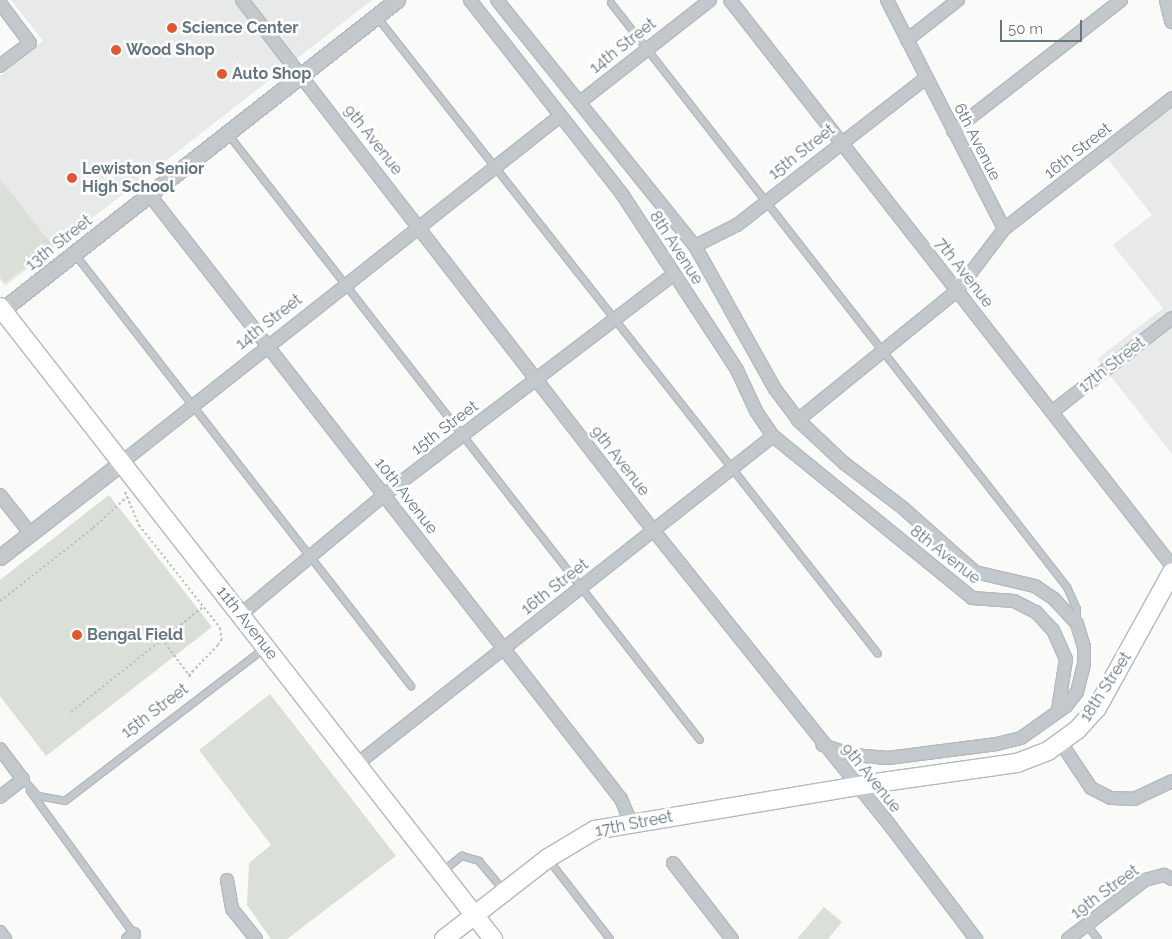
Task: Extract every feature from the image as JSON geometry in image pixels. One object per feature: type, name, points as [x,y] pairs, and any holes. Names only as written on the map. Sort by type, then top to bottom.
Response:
[{"type":"main road","name":"11th Avenue","points":[[1,308],[493,939]]},
{"type":"main road","name":"18th Street","points":[[857,787],[1017,763],[1061,743],[1097,708],[1172,572]]},
{"type":"main road","name":"17th Street","points":[[444,939],[548,858],[579,837],[631,822],[857,787]]},
{"type":"street","name":"9th Avenue","points":[[242,0],[654,530],[976,939]]},
{"type":"street","name":"13th Street","points":[[1,308],[397,0]]},
{"type":"street","name":"8th Avenue","points":[[470,0],[622,194],[737,370],[756,410],[773,436],[972,598],[1014,601],[1044,619],[1053,630],[1066,659],[1058,710]]},
{"type":"street","name":"8th Avenue","points":[[497,0],[695,246],[775,389],[798,420],[844,463],[903,508],[975,572],[1035,586],[1054,599],[1076,624],[1084,647],[1082,678],[1066,706],[1058,710]]},
{"type":"street","name":"14th Street","points":[[580,102],[710,0]]},
{"type":"street","name":"7th Avenue","points":[[730,0],[1172,566]]},
{"type":"street","name":"6th Avenue","points":[[887,0],[1004,229]]},
{"type":"street","points":[[907,40],[958,0]]},
{"type":"street","points":[[953,131],[1121,0]]},
{"type":"street","points":[[1167,0],[1172,20]]},
{"type":"street","points":[[0,3],[30,42],[0,66]]},
{"type":"street","name":"15th Street","points":[[695,246],[737,225],[841,141],[926,78]]},
{"type":"street","name":"16th Street","points":[[1004,229],[1172,98]]},
{"type":"street","name":"14th Street","points":[[0,557],[122,463],[268,345],[560,116]]},
{"type":"street","name":"10th Avenue","points":[[149,194],[621,799],[631,822]]},
{"type":"street","points":[[798,420],[958,291],[1004,229]]},
{"type":"street","name":"15th Street","points":[[240,615],[384,495],[674,274]]},
{"type":"street","name":"17th Street","points":[[1052,412],[1172,318]]},
{"type":"street","name":"16th Street","points":[[357,764],[773,436]]},
{"type":"street","points":[[0,495],[30,533]]},
{"type":"street","points":[[823,745],[853,754],[888,758],[997,744],[1029,733],[1058,710]]},
{"type":"street","points":[[1061,743],[1091,788],[1111,798],[1134,799],[1172,781]]},
{"type":"street","points":[[0,749],[23,778],[0,797]]},
{"type":"street","points":[[673,863],[732,939]]},
{"type":"street","name":"19th Street","points":[[1068,939],[1145,880],[1168,877]]},
{"type":"street","points":[[227,880],[232,909],[256,939]]},
{"type":"street","points":[[0,932],[5,939]]},
{"type":"lane","points":[[611,2],[1072,594],[1077,609],[1076,624]]},
{"type":"lane","points":[[376,16],[613,320],[878,654]]},
{"type":"lane","points":[[227,132],[344,285],[700,740]]},
{"type":"lane","points":[[74,253],[410,686]]},
{"type":"lane","name":"15th Street","points":[[23,778],[38,796],[65,801],[266,647]]},
{"type":"lane","points":[[23,778],[36,804],[131,936]]},
{"type":"lane","points":[[442,872],[462,856],[479,861],[505,892]]},
{"type":"lane","points":[[548,858],[610,939]]},
{"type":"lane","points":[[1087,925],[1098,939]]},
{"type":"path","points":[[123,488],[139,526],[220,628],[222,639],[204,657],[201,666],[189,675]]},
{"type":"path","points":[[0,601],[92,528],[127,496]]},
{"type":"path","points":[[71,712],[203,607]]},
{"type":"path","points":[[162,639],[192,679]]},
{"type":"shaded area","name":"Lewiston Senior High School","points":[[11,0],[372,0],[5,286],[0,280],[0,76],[43,41]]},
{"type":"shaded area","points":[[1172,98],[1172,454],[1097,359],[1163,308],[1113,245],[1152,215],[1103,153]]},
{"type":"shaded area","points":[[0,179],[53,246],[5,283],[0,277]]},
{"type":"shaded area","points":[[109,495],[212,627],[46,756],[0,696],[0,580]]},
{"type":"shaded area","points":[[270,694],[396,856],[287,939],[271,939],[247,905],[249,863],[271,845],[199,750]]},
{"type":"shaded area","points":[[824,907],[842,922],[828,939],[797,939]]},
{"type":"place","name":"Science Center","points":[[172,28]]},
{"type":"place","name":"Wood Shop","points":[[116,50]]},
{"type":"place","name":"Auto Shop","points":[[222,74]]},
{"type":"place","name":"Lewiston Senior High School","points":[[72,178]]},
{"type":"place","name":"Bengal Field","points":[[77,635]]}]
